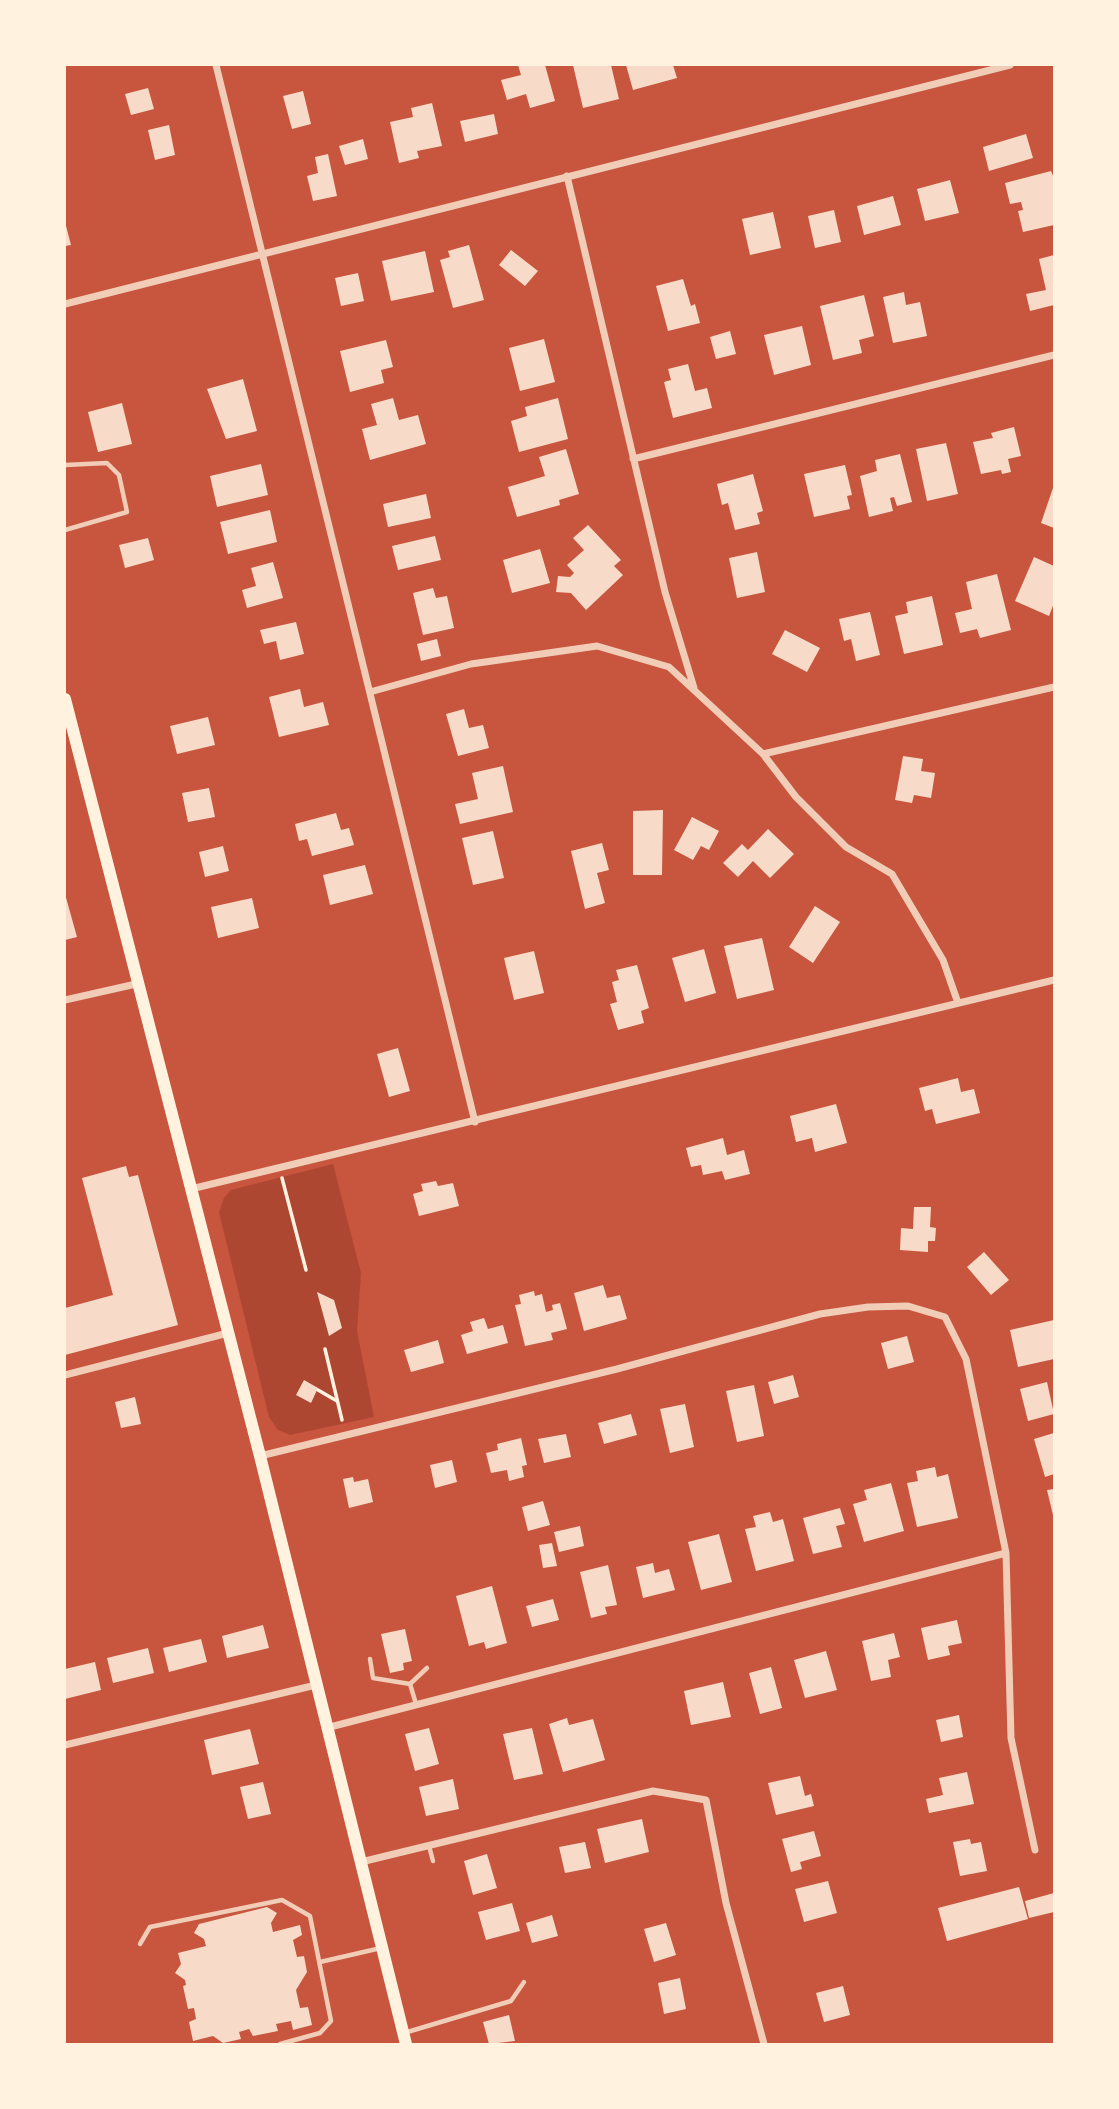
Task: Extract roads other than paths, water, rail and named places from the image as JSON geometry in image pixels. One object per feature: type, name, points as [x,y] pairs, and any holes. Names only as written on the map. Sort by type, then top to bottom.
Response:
[{"type":"main road","points":[[65,699],[136,984],[260,1457],[404,2039]]},
{"type":"street","points":[[216,65],[475,1122]]},
{"type":"street","points":[[65,303],[1010,65]]},
{"type":"street","points":[[567,176],[665,592],[694,688]]},
{"type":"street","points":[[633,459],[1054,355]]},
{"type":"street","points":[[370,692],[471,664],[597,646],[669,667],[763,754],[796,797],[846,847],[892,874],[943,961],[958,1003]]},
{"type":"street","points":[[763,754],[1054,687]]},
{"type":"street","points":[[191,1189],[1054,980]]},
{"type":"street","points":[[65,1000],[136,984]]},
{"type":"street","points":[[260,1457],[617,1369],[785,1322],[868,1307],[908,1306],[946,1317],[966,1359],[1006,1553],[1011,1738],[1035,1850]]},
{"type":"street","points":[[65,1375],[228,1333]]},
{"type":"street","points":[[326,1728],[1006,1553]]},
{"type":"street","points":[[65,1745],[316,1685]]},
{"type":"street","points":[[361,1861],[653,1791],[706,1800],[726,1903],[764,2044]]},
{"type":"lane","points":[[65,465],[107,463],[119,475],[127,512],[65,530]]},
{"type":"lane","points":[[370,1659],[373,1678],[410,1684]]},
{"type":"lane","points":[[410,1684],[427,1668]]},
{"type":"lane","points":[[410,1684],[416,1705]]},
{"type":"lane","points":[[429,1845],[433,1861]]},
{"type":"lane","points":[[140,1944],[150,1927],[282,1900],[310,1916],[331,2021],[320,2033],[280,2044]]},
{"type":"lane","points":[[320,1962],[382,1948]]},
{"type":"lane","points":[[404,2039],[510,2001],[524,1982]]}]
